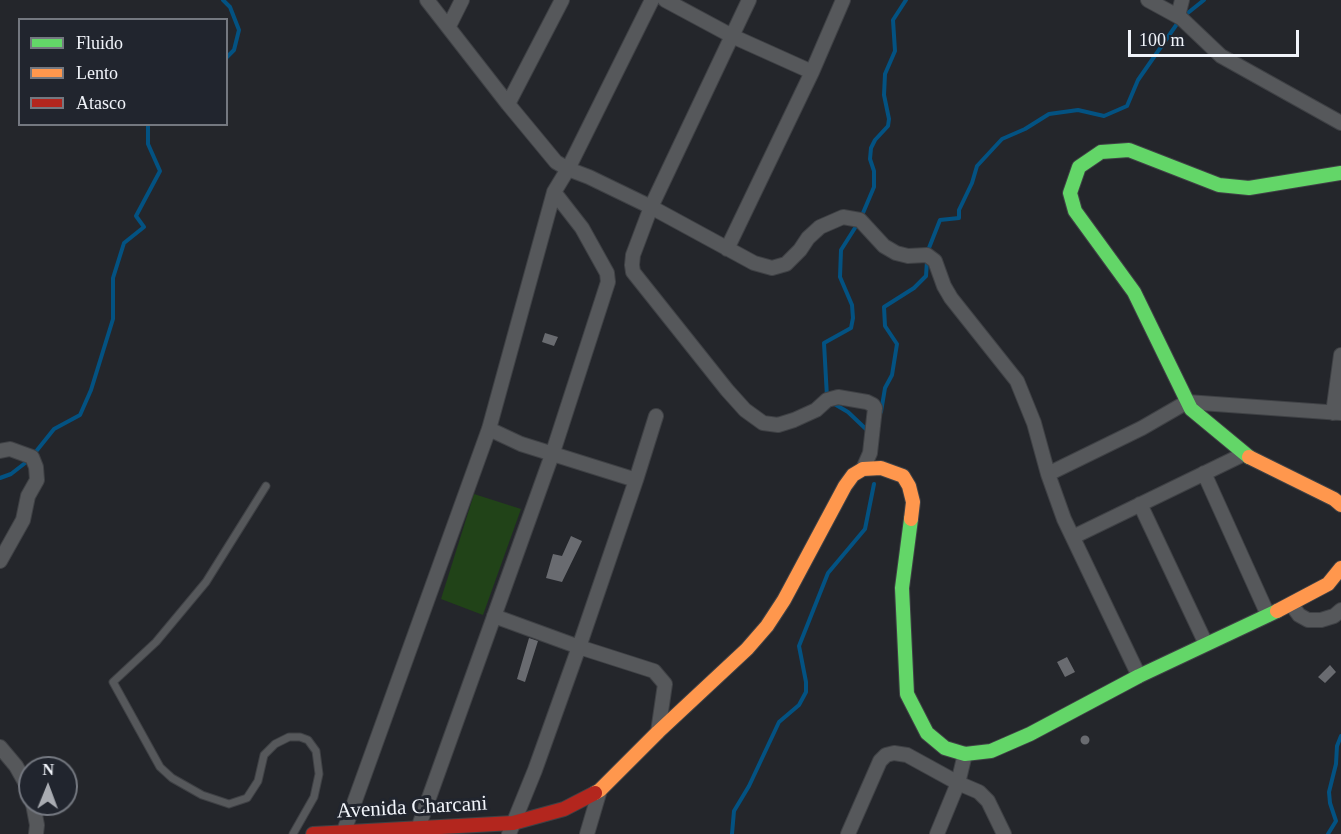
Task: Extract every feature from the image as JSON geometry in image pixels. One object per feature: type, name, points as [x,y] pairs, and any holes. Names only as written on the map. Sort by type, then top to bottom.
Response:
[{"type":"main road","points":[[1341,173],[1249,188],[1219,185],[1129,150],[1101,152],[1079,167],[1070,193],[1075,211],[1134,292],[1191,409],[1244,454],[1334,499],[1341,505]]},
{"type":"main road","points":[[865,468],[881,468],[903,476],[909,486],[913,502],[903,588],[907,694],[927,733],[945,748],[965,754],[991,751],[1030,734],[1139,676],[1291,604],[1328,584],[1341,568]]},
{"type":"main road","name":"Avenida Charcani","points":[[320,834],[344,831],[417,831],[485,826],[511,828],[564,809],[600,790],[747,649],[767,626],[784,600],[845,486],[853,475],[865,468]]},
{"type":"street","points":[[427,0],[556,162],[568,169],[651,207],[754,263],[772,268],[786,264],[814,233],[843,217],[860,220],[884,246],[896,254],[927,255],[935,261],[951,298],[1017,381],[1034,423],[1048,474],[1073,537],[1139,676]]},
{"type":"street","points":[[449,26],[462,0]]},
{"type":"street","points":[[508,104],[562,0]]},
{"type":"street","points":[[344,831],[489,429],[554,192],[568,169],[652,0]]},
{"type":"street","points":[[665,0],[732,36],[812,72]]},
{"type":"street","points":[[749,0],[651,207],[633,255],[633,272],[727,390],[745,410],[763,423],[778,425],[794,420],[816,410],[827,400],[838,397],[873,405],[875,408],[870,453],[865,468]]},
{"type":"street","points":[[727,249],[812,72],[843,0]]},
{"type":"street","points":[[1148,0],[1178,16],[1221,56],[1341,123]]},
{"type":"street","points":[[1178,16],[1182,0]]},
{"type":"street","points":[[417,831],[553,453],[608,282],[607,273],[582,228],[554,192]]},
{"type":"street","points":[[1048,474],[1142,428],[1187,402],[1337,413],[1341,355]]},
{"type":"street","points":[[511,828],[535,770],[579,647],[656,416]]},
{"type":"street","points":[[489,429],[521,444],[636,480]]},
{"type":"street","points":[[0,452],[10,448],[32,457],[37,480],[28,496],[22,520],[0,561]]},
{"type":"street","points":[[1073,537],[1244,454]]},
{"type":"street","points":[[1204,473],[1268,615]]},
{"type":"street","points":[[1140,504],[1206,644]]},
{"type":"street","points":[[1291,604],[1299,615],[1308,620],[1321,620],[1334,616],[1341,610]]},
{"type":"street","points":[[494,616],[654,671],[664,684],[658,732]]},
{"type":"street","points":[[0,747],[18,770]]},
{"type":"street","points":[[848,834],[880,761],[886,755],[894,753],[907,755],[979,792],[988,801],[1004,834]]},
{"type":"street","points":[[937,834],[958,783],[965,754]]},
{"type":"street","points":[[587,834],[600,790]]},
{"type":"street","points":[[35,816],[36,834]]},
{"type":"lane","points":[[266,486],[206,582],[156,642],[113,682],[160,766],[172,778],[202,795],[229,804],[248,798],[258,781],[264,756],[275,744],[289,737],[309,740],[316,751],[318,774],[314,797],[293,834]]},
{"type":"green space","points":[[474,494],[521,509],[483,615],[441,599]]},
{"type":"building","points":[[545,333],[558,337],[554,346],[542,342]]},
{"type":"building","points":[[571,536],[582,541],[562,582],[546,578],[553,554],[562,556]]},
{"type":"building","points":[[529,638],[538,641],[525,682],[517,679]]},
{"type":"building","points":[[1067,657],[1075,672],[1065,677],[1057,662]]},
{"type":"building","points":[[1330,665],[1336,672],[1325,683],[1318,677]]},
{"type":"building","points":[[1085,735],[1090,740],[1085,745],[1080,740]]},
{"type":"waterway","points":[[223,0],[230,7],[239,30],[234,50],[228,56]]},
{"type":"waterway","points":[[827,397],[824,343],[851,328],[853,318],[852,305],[840,277],[841,250],[860,220],[874,187],[874,171],[870,159],[871,148],[888,126],[889,119],[884,95],[885,74],[895,51],[893,20],[906,0]]},
{"type":"waterway","points":[[1184,16],[1204,0]]},
{"type":"waterway","points":[[927,253],[940,220],[959,218],[959,210],[972,183],[977,166],[1002,139],[1025,129],[1049,114],[1078,110],[1104,116],[1127,106],[1138,80],[1179,21]]},
{"type":"waterway","points":[[34,454],[54,429],[80,415],[91,390],[113,319],[113,278],[124,243],[144,227],[136,216],[160,171],[148,144],[148,126]]},
{"type":"waterway","points":[[881,412],[885,388],[892,375],[897,344],[885,326],[884,307],[914,288],[926,276],[927,261]]},
{"type":"waterway","points":[[831,402],[848,412],[868,431]]},
{"type":"waterway","points":[[0,478],[11,474],[29,460]]},
{"type":"waterway","points":[[732,834],[734,811],[749,786],[779,722],[799,705],[806,692],[799,646],[828,573],[865,529],[874,484]]},
{"type":"waterway","points":[[1328,834],[1336,821],[1329,792],[1336,764],[1337,746],[1341,736]]},
{"type":"traffic: fast","points":[[1249,457],[1191,409],[1134,292],[1075,211],[1070,193],[1079,167],[1101,152],[1129,150],[1219,185],[1249,188],[1341,173]]},
{"type":"traffic: fast","points":[[911,519],[902,588],[907,694],[927,733],[945,748],[965,754],[991,751],[1030,734],[1139,676],[1277,611]]},
{"type":"traffic: slow","points":[[1249,457],[1334,499],[1341,505]]},
{"type":"traffic: slow","points":[[595,793],[747,649],[767,626],[784,600],[853,475],[863,469],[881,468],[903,476],[909,486],[913,502],[911,519]]},
{"type":"traffic: slow","points":[[1277,611],[1328,584],[1341,568]]},
{"type":"traffic: jam","points":[[313,834],[513,823],[564,809],[595,793]]}]
